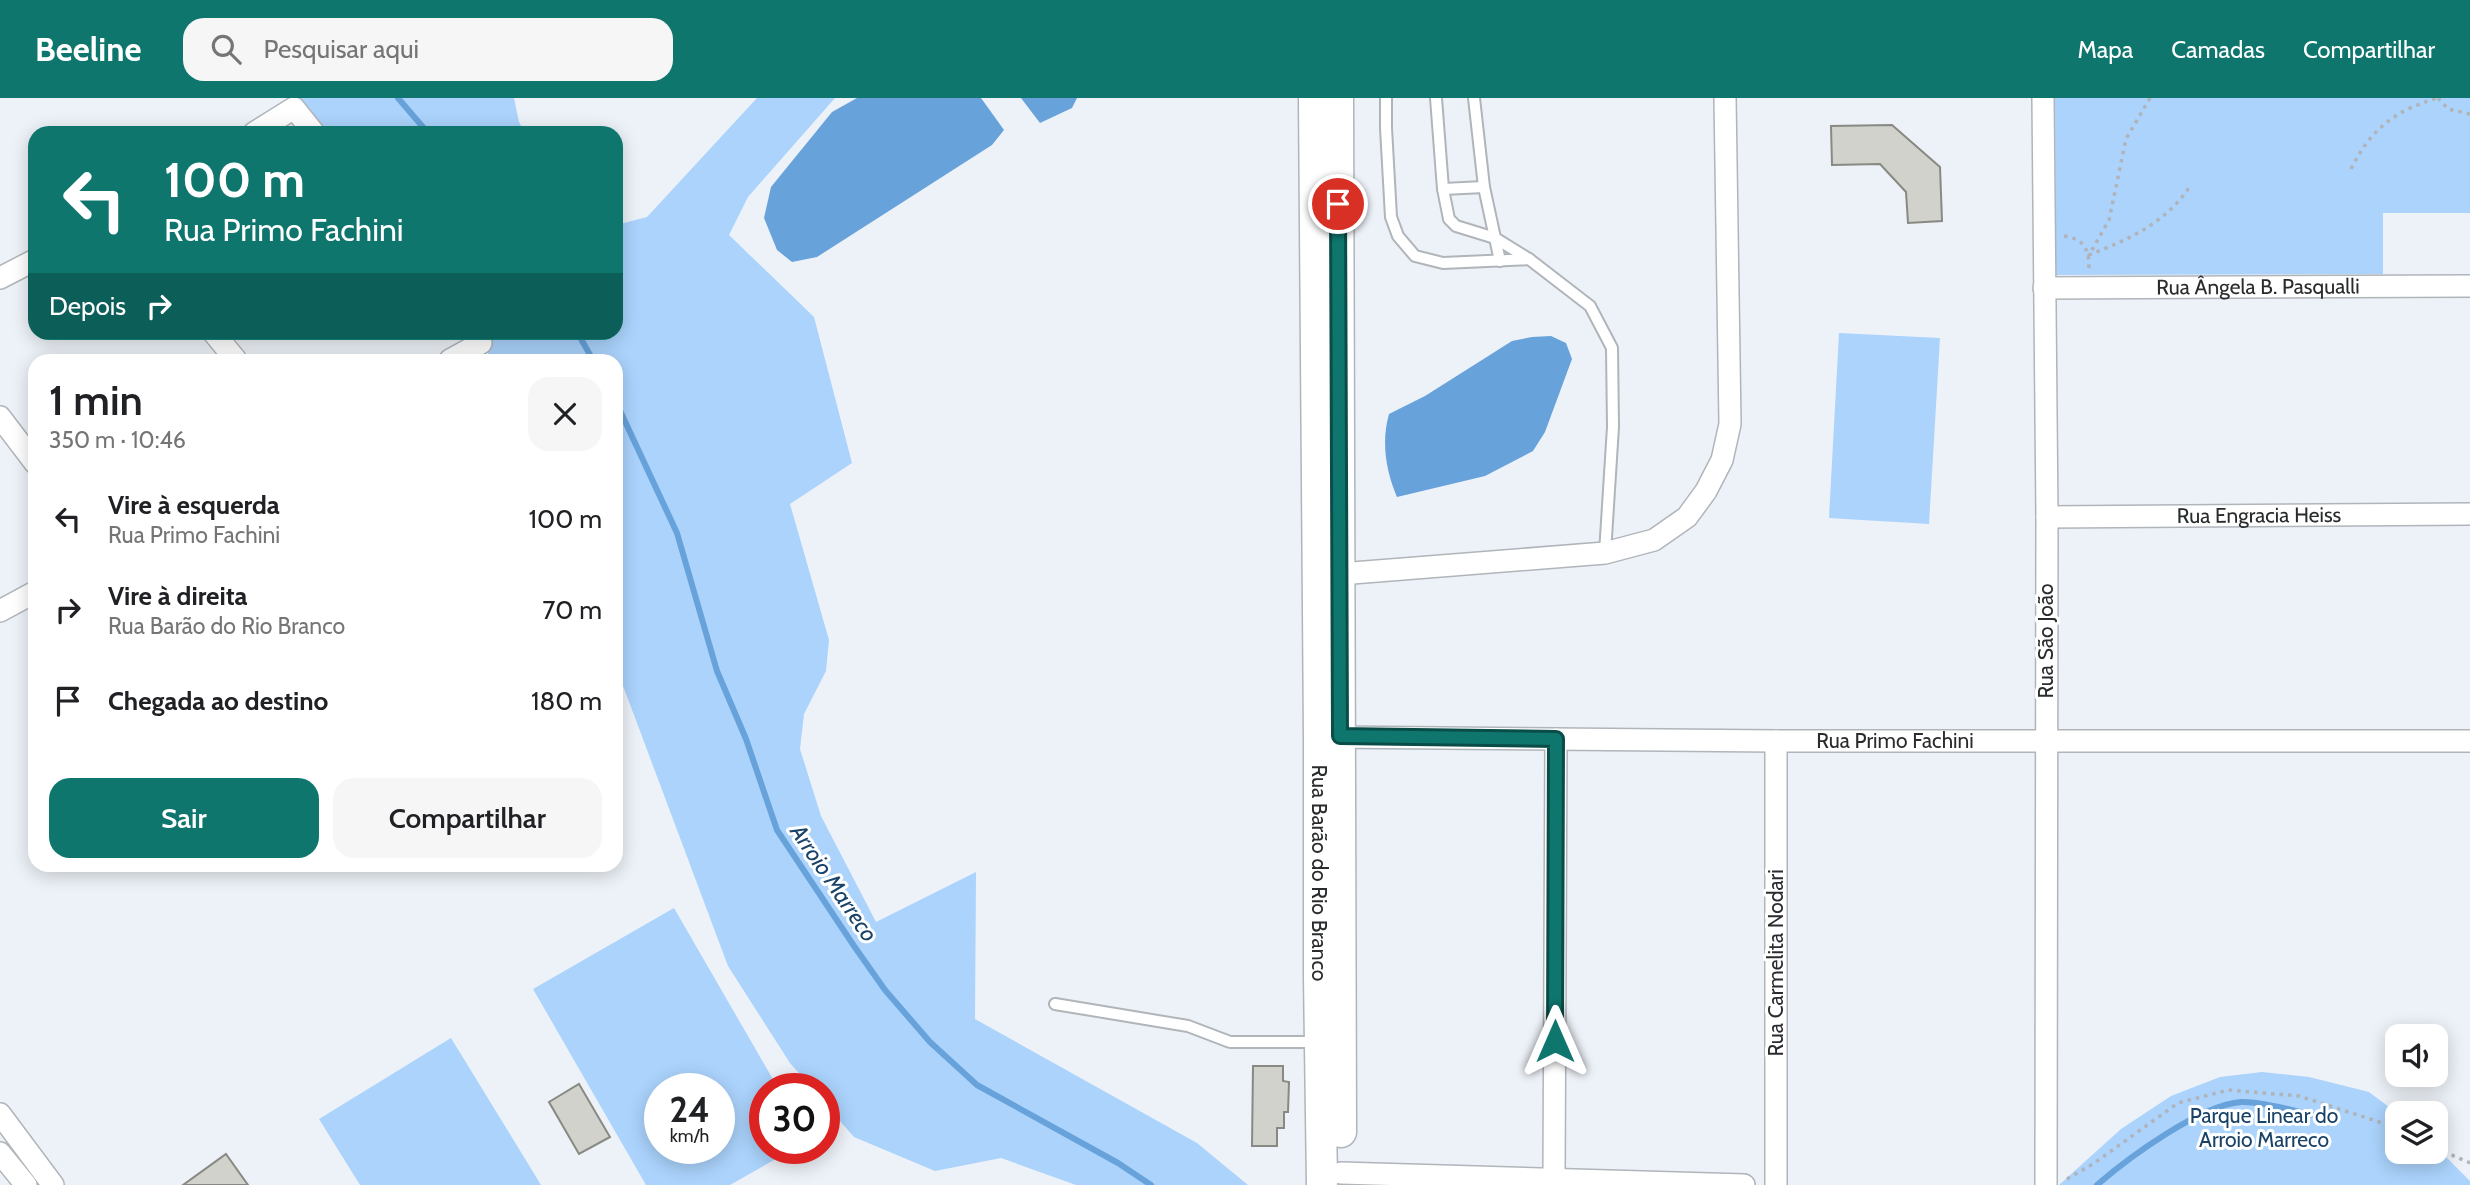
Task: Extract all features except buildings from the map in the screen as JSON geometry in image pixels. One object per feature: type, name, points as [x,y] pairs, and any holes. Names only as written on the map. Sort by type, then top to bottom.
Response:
[{"type":"main road","name":"Rua Barão do Rio Branco","points":[[1314,98],[1328,575],[1331,1043],[1335,1181]]},
{"type":"main road","name":"Rua Barão do Rio Branco","points":[[1328,575],[1338,98]]},
{"type":"street","points":[[1328,575],[1605,554],[1654,540],[1687,517],[1706,491],[1722,460],[1730,424],[1725,98]]},
{"type":"street","name":"Rua São João","points":[[2043,98],[2046,742],[2055,1182]]},
{"type":"street","points":[[265,126],[294,108],[308,126]]},
{"type":"street","points":[[0,278],[28,264]]},
{"type":"street","name":"Rua Ângela B. Pasqualli","points":[[2044,288],[2470,286]]},
{"type":"street","points":[[220,340],[231,354]]},
{"type":"street","points":[[457,354],[475,340]]},
{"type":"street","points":[[0,417],[28,454]]},
{"type":"street","name":"Rua Engracia Heiss","points":[[2046,517],[2470,514]]},
{"type":"street","points":[[0,611],[28,596]]},
{"type":"street","name":"Rua Primo Fachini","points":[[1330,737],[2046,742],[2470,741]]},
{"type":"street","points":[[1554,1178],[1556,739]]},
{"type":"street","name":"Rua Carmelita Nodari","points":[[1776,741],[1776,1185]]},
{"type":"street","points":[[0,1114],[53,1185]]},
{"type":"street","points":[[0,1153],[26,1185]]},
{"type":"street","points":[[1335,1181],[1554,1178],[1744,1185]]},
{"type":"lane","points":[[1386,98],[1391,217],[1398,236],[1415,256],[1443,263],[1529,259]]},
{"type":"lane","points":[[1436,98],[1443,189],[1449,219],[1456,226],[1495,238],[1529,259],[1590,306],[1612,348],[1613,427],[1605,554]]},
{"type":"lane","points":[[1474,98],[1484,187],[1500,261]]},
{"type":"lane","points":[[1443,189],[1484,187]]},
{"type":"lane","points":[[1055,1004],[1188,1026],[1230,1042],[1331,1043]]},
{"type":"path","points":[[2087,287],[2089,255],[2109,220],[2126,139],[2150,98]]},
{"type":"path","points":[[2351,169],[2369,137],[2389,120],[2413,106],[2438,98],[2448,109],[2470,114]]},
{"type":"path","points":[[2089,255],[2141,233],[2166,214],[2190,186]]},
{"type":"path","points":[[2045,237],[2076,237],[2089,255]]},
{"type":"path","points":[[2055,1182],[2093,1164],[2178,1103],[2228,1090],[2299,1096],[2385,1124]]},
{"type":"path","points":[[2448,1153],[2470,1163]]},
{"type":"green space","points":[[296,98],[514,98],[521,126],[318,126]]},
{"type":"green space","points":[[757,98],[835,98],[748,197],[729,235],[814,317],[852,463],[790,504],[829,640],[826,671],[804,714],[800,749],[821,816],[876,922],[976,872],[975,1019],[1197,1143],[1248,1185],[1076,1185],[1001,1158],[935,1171],[854,1137],[840,1121],[840,1073],[799,1073],[790,1063],[728,966],[623,686],[623,354],[488,354],[484,340],[623,340],[623,223],[647,217]]},
{"type":"green space","points":[[2055,98],[2470,98],[2470,213],[2383,213],[2383,274],[2056,275]]},
{"type":"green space","points":[[1839,333],[1940,338],[1929,524],[1829,518]]},
{"type":"green space","points":[[674,908],[769,1073],[749,1073],[749,1164],[767,1164],[730,1185],[646,1185],[533,989]]},
{"type":"green space","points":[[451,1038],[541,1185],[360,1185],[319,1119]]},
{"type":"green space","name":"Parque Linear do Arroio Marreco","points":[[2262,1072],[2309,1077],[2369,1092],[2385,1104],[2385,1164],[2448,1164],[2448,1159],[2470,1181],[2470,1185],[2059,1185],[2121,1129],[2171,1096],[2220,1077]]},
{"type":"shaded area","points":[[857,98],[981,98],[1004,130],[992,145],[817,257],[792,262],[777,250],[764,218],[771,187],[832,112]]},
{"type":"shaded area","points":[[1021,98],[1077,98],[1072,108],[1040,123]]},
{"type":"shaded area","points":[[1551,336],[1566,343],[1572,359],[1545,432],[1533,451],[1485,476],[1397,497],[1386,456],[1385,435],[1389,414],[1425,396],[1512,341]]},
{"type":"waterway","name":"Arroio Marreco","points":[[398,98],[422,126]]},
{"type":"waterway","name":"Arroio Marreco","points":[[582,340],[590,354]]},
{"type":"waterway","name":"Arroio Marreco","points":[[623,417],[677,533],[717,671],[746,739],[777,830],[854,946],[885,990],[930,1042],[977,1085],[1118,1163],[1151,1185]]},
{"type":"waterway","name":"Arroio Marreco","points":[[2097,1185],[2165,1134],[2224,1105],[2258,1103],[2315,1115]]},
{"type":"route","points":[[1338,204],[1340,736],[1556,739],[1555,1041]]}]
